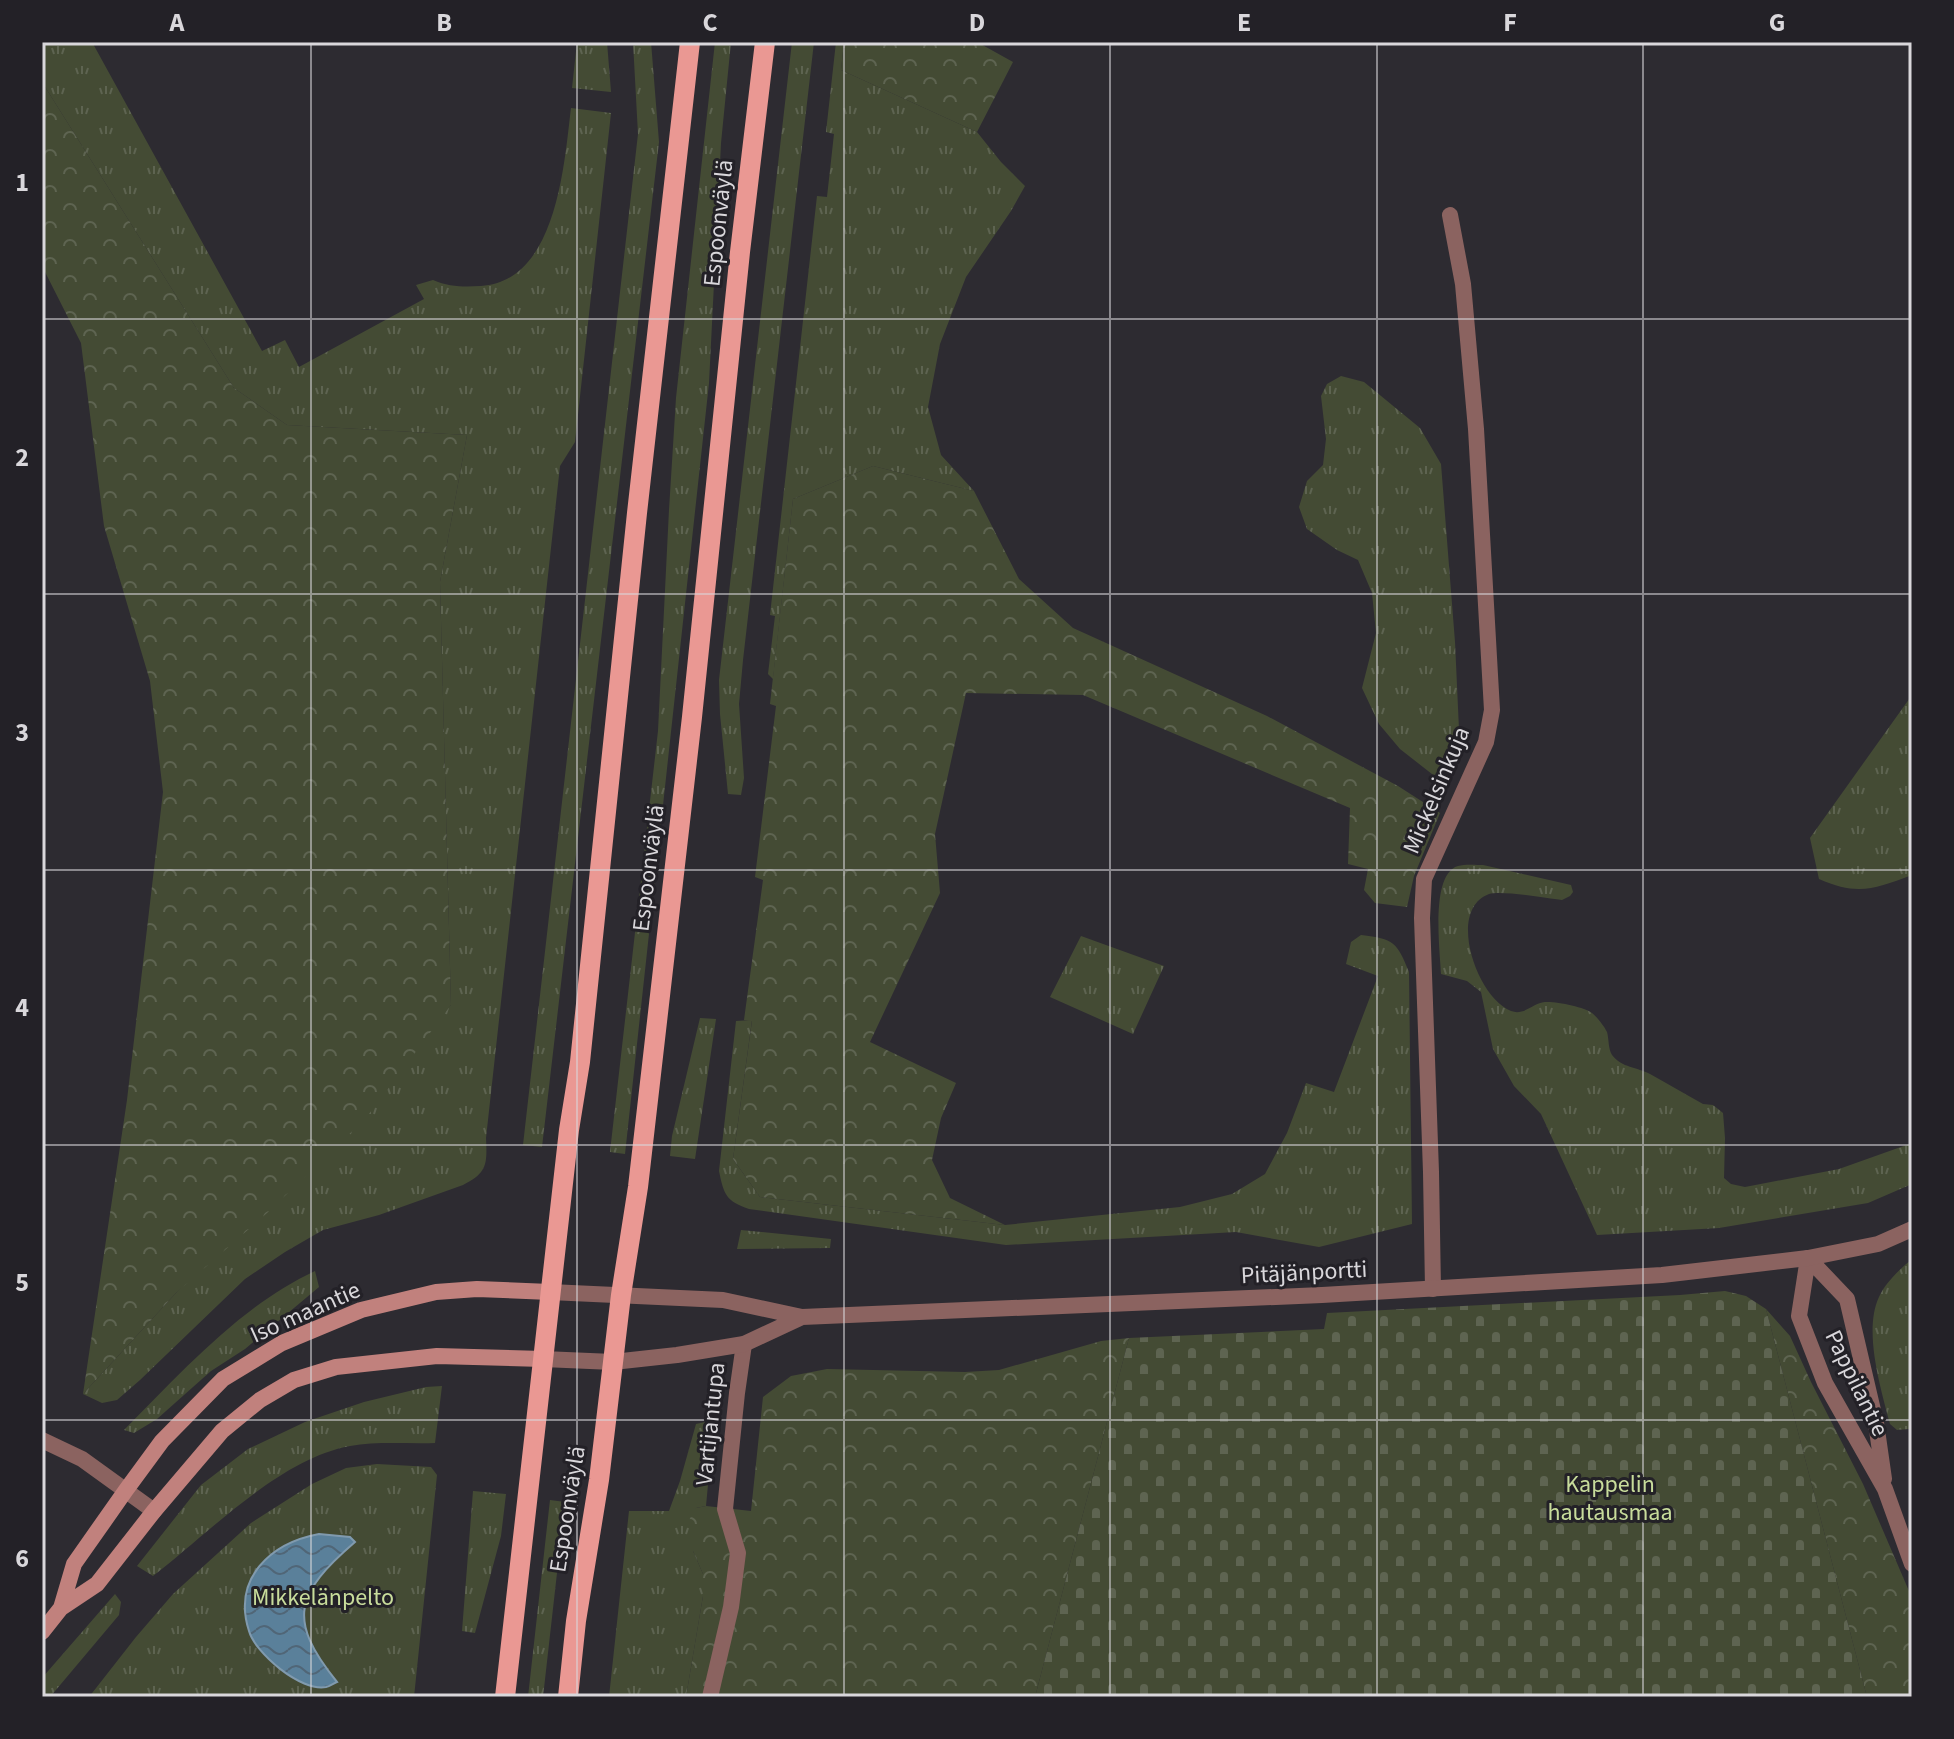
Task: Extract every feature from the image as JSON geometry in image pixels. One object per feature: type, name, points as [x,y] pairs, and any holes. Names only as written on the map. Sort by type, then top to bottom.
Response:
[{"type":"main road","name":"Espoonväylä","points":[[505,1697],[567,1142],[580,1062],[690,42]]},
{"type":"main road","name":"Espoonväylä","points":[[568,1697],[576,1621],[599,1480],[621,1295],[638,1187],[765,42]]},
{"type":"main road","name":"Iso maantie","points":[[61,1608],[74,1564],[126,1490],[162,1441],[223,1379],[282,1343],[361,1310],[436,1292],[477,1289],[550,1292]]},
{"type":"main road","name":"Iso maantie","points":[[42,1632],[61,1608],[97,1584],[222,1431],[260,1400],[294,1380],[336,1367],[437,1356],[543,1359]]},
{"type":"street","name":"Mickelsinkuja","points":[[1433,1289],[1422,918],[1424,879],[1486,742],[1492,710],[1475,415],[1463,284],[1450,215]]},
{"type":"street","name":"Pitäjänportti","points":[[550,1292],[723,1300],[802,1317],[1433,1289],[1662,1275],[1808,1258],[1878,1244],[1912,1229]]},
{"type":"street","name":"Pappilantie","points":[[1808,1258],[1799,1316],[1825,1383],[1885,1489],[1912,1564]]},
{"type":"street","name":"Pappilantie","points":[[1808,1258],[1847,1299],[1876,1423],[1885,1489]]},
{"type":"street","name":"Pitäjänportti","points":[[543,1359],[613,1362],[677,1355],[744,1344],[802,1317]]},
{"type":"street","name":"Vartijantupa","points":[[710,1697],[731,1607],[738,1553],[725,1509],[744,1344]]},
{"type":"street","points":[[42,1440],[82,1459],[154,1511]]},
{"type":"green space","points":[[42,42],[92,42],[262,351],[285,340],[299,367],[424,299],[416,285],[433,280],[457,286],[481,286],[506,279],[526,264],[541,243],[552,216],[565,159],[571,108],[611,113],[575,442],[560,466],[484,1166],[477,1176],[463,1185],[379,1215],[323,1230],[285,1252],[245,1279],[117,1400],[102,1403],[83,1394],[451,1005],[440,582],[467,435],[287,425],[234,388],[42,82]]},
{"type":"green space","points":[[577,42],[607,42],[611,92],[572,88]]},
{"type":"green space","points":[[633,42],[651,42],[659,142],[542,1147],[523,1145],[638,134]]},
{"type":"green space","points":[[715,42],[731,42],[721,143],[709,383],[625,1154],[610,1152],[658,731],[676,398]]},
{"type":"green space","points":[[792,42],[814,42],[743,660],[739,704],[744,778],[741,795],[728,794],[719,680]]},
{"type":"green space","points":[[836,42],[844,42],[841,70],[977,132],[1025,186],[966,277],[940,344],[928,407],[941,455],[974,491],[873,466],[793,499],[773,679],[768,674],[775,616],[770,615],[817,196],[827,197],[834,134],[826,132]]},
{"type":"green space","points":[[844,42],[977,42],[1013,62],[977,132],[841,70]]},
{"type":"green space","points":[[42,82],[234,388],[287,425],[467,435],[440,582],[451,1005],[366,1118],[267,1213],[176,1293],[83,1394],[127,1100],[163,792],[150,681],[104,526],[81,343],[42,266]]},
{"type":"green space","points":[[1341,376],[1364,382],[1420,428],[1441,464],[1459,730],[1446,785],[1400,749],[1379,724],[1362,688],[1376,633],[1372,593],[1358,560],[1307,529],[1299,507],[1307,481],[1323,465],[1326,439],[1321,396],[1327,384]]},
{"type":"green space","points":[[873,466],[974,491],[1019,579],[1073,628],[1267,716],[1398,786],[1440,813],[1414,876],[1407,907],[1375,903],[1364,890],[1368,869],[1348,864],[1350,808],[1083,695],[966,693],[935,834],[940,893],[870,1042],[956,1083],[941,1118],[932,1160],[950,1198],[1005,1225],[760,1197],[733,1159],[752,1021],[744,1020],[763,880],[755,877],[776,706],[770,704],[793,499]]},
{"type":"green space","points":[[1912,695],[1912,875],[1866,889],[1845,888],[1819,879],[1810,838]]},
{"type":"green space","points":[[1483,865],[1571,885],[1573,892],[1562,900],[1495,893],[1476,903],[1470,917],[1468,935],[1471,954],[1487,989],[1511,1011],[1524,1011],[1545,1002],[1556,1002],[1588,1011],[1606,1030],[1611,1053],[1616,1059],[1703,1104],[1713,1105],[1723,1113],[1724,1178],[1731,1184],[1745,1187],[1839,1169],[1912,1143],[1912,1184],[1868,1203],[1719,1228],[1597,1235],[1541,1114],[1514,1086],[1493,1049],[1481,992],[1467,981],[1441,974],[1439,914],[1443,883],[1449,872],[1458,866]]},
{"type":"green space","points":[[1361,935],[1381,938],[1393,944],[1409,972],[1412,1224],[1319,1247],[1236,1232],[1006,1245],[749,1209],[731,1200],[725,1191],[719,1171],[736,1021],[752,1020],[733,1159],[760,1197],[1005,1225],[1180,1207],[1232,1194],[1265,1174],[1287,1133],[1306,1083],[1334,1092],[1378,976],[1346,964],[1351,942]]},
{"type":"green space","points":[[1081,936],[1164,966],[1133,1034],[1050,997]]},
{"type":"green space","points":[[700,1018],[716,1019],[695,1159],[670,1156],[672,1136]]},
{"type":"green space","points":[[741,1230],[831,1239],[830,1248],[737,1249]]},
{"type":"green space","points":[[1912,1259],[1912,1425],[1909,1429],[1897,1430],[1890,1424],[1882,1394],[1875,1360],[1873,1326],[1879,1297],[1893,1276]]},
{"type":"green space","points":[[315,1271],[319,1287],[245,1349],[211,1371],[157,1419],[134,1433],[124,1430],[190,1363],[237,1321],[262,1302]]},
{"type":"green space","name":"Kappelin hautausmaa","points":[[1725,1291],[1746,1296],[1766,1309],[1867,1697],[1035,1697],[1129,1338],[1324,1329],[1327,1313]]},
{"type":"green space","points":[[1766,1309],[1790,1336],[1863,1484],[1912,1598],[1912,1697],[1867,1697]]},
{"type":"green space","points":[[1129,1338],[1035,1697],[686,1697],[703,1596],[703,1574],[693,1551],[688,1522],[696,1508],[706,1506],[751,1511],[763,1397],[791,1376],[827,1369],[999,1370],[1101,1341]]},
{"type":"green space","points":[[442,1386],[435,1443],[360,1444],[323,1454],[271,1482],[153,1576],[137,1566],[201,1485],[248,1449],[305,1422],[364,1402]]},
{"type":"green space","points":[[714,1420],[706,1506],[696,1508],[693,1551],[703,1574],[703,1596],[686,1697],[609,1697],[629,1511],[669,1511],[696,1424]]},
{"type":"green space","name":"Mikkelänpelto","points":[[377,1464],[431,1467],[437,1475],[414,1697],[89,1697],[173,1594],[251,1523],[312,1484],[346,1468]]},
{"type":"green space","points":[[473,1491],[506,1494],[501,1536],[475,1633],[462,1631]]},
{"type":"green space","points":[[550,1500],[565,1502],[543,1697],[528,1697]]},
{"type":"green space","points":[[115,1594],[121,1602],[119,1615],[50,1697],[42,1697],[42,1678]]},
{"type":"water","points":[[319,1534],[350,1537],[355,1542],[320,1577],[310,1592],[305,1608],[310,1641],[337,1682],[326,1687],[304,1683],[269,1660],[253,1640],[245,1612],[251,1579],[260,1566],[285,1546]]}]
